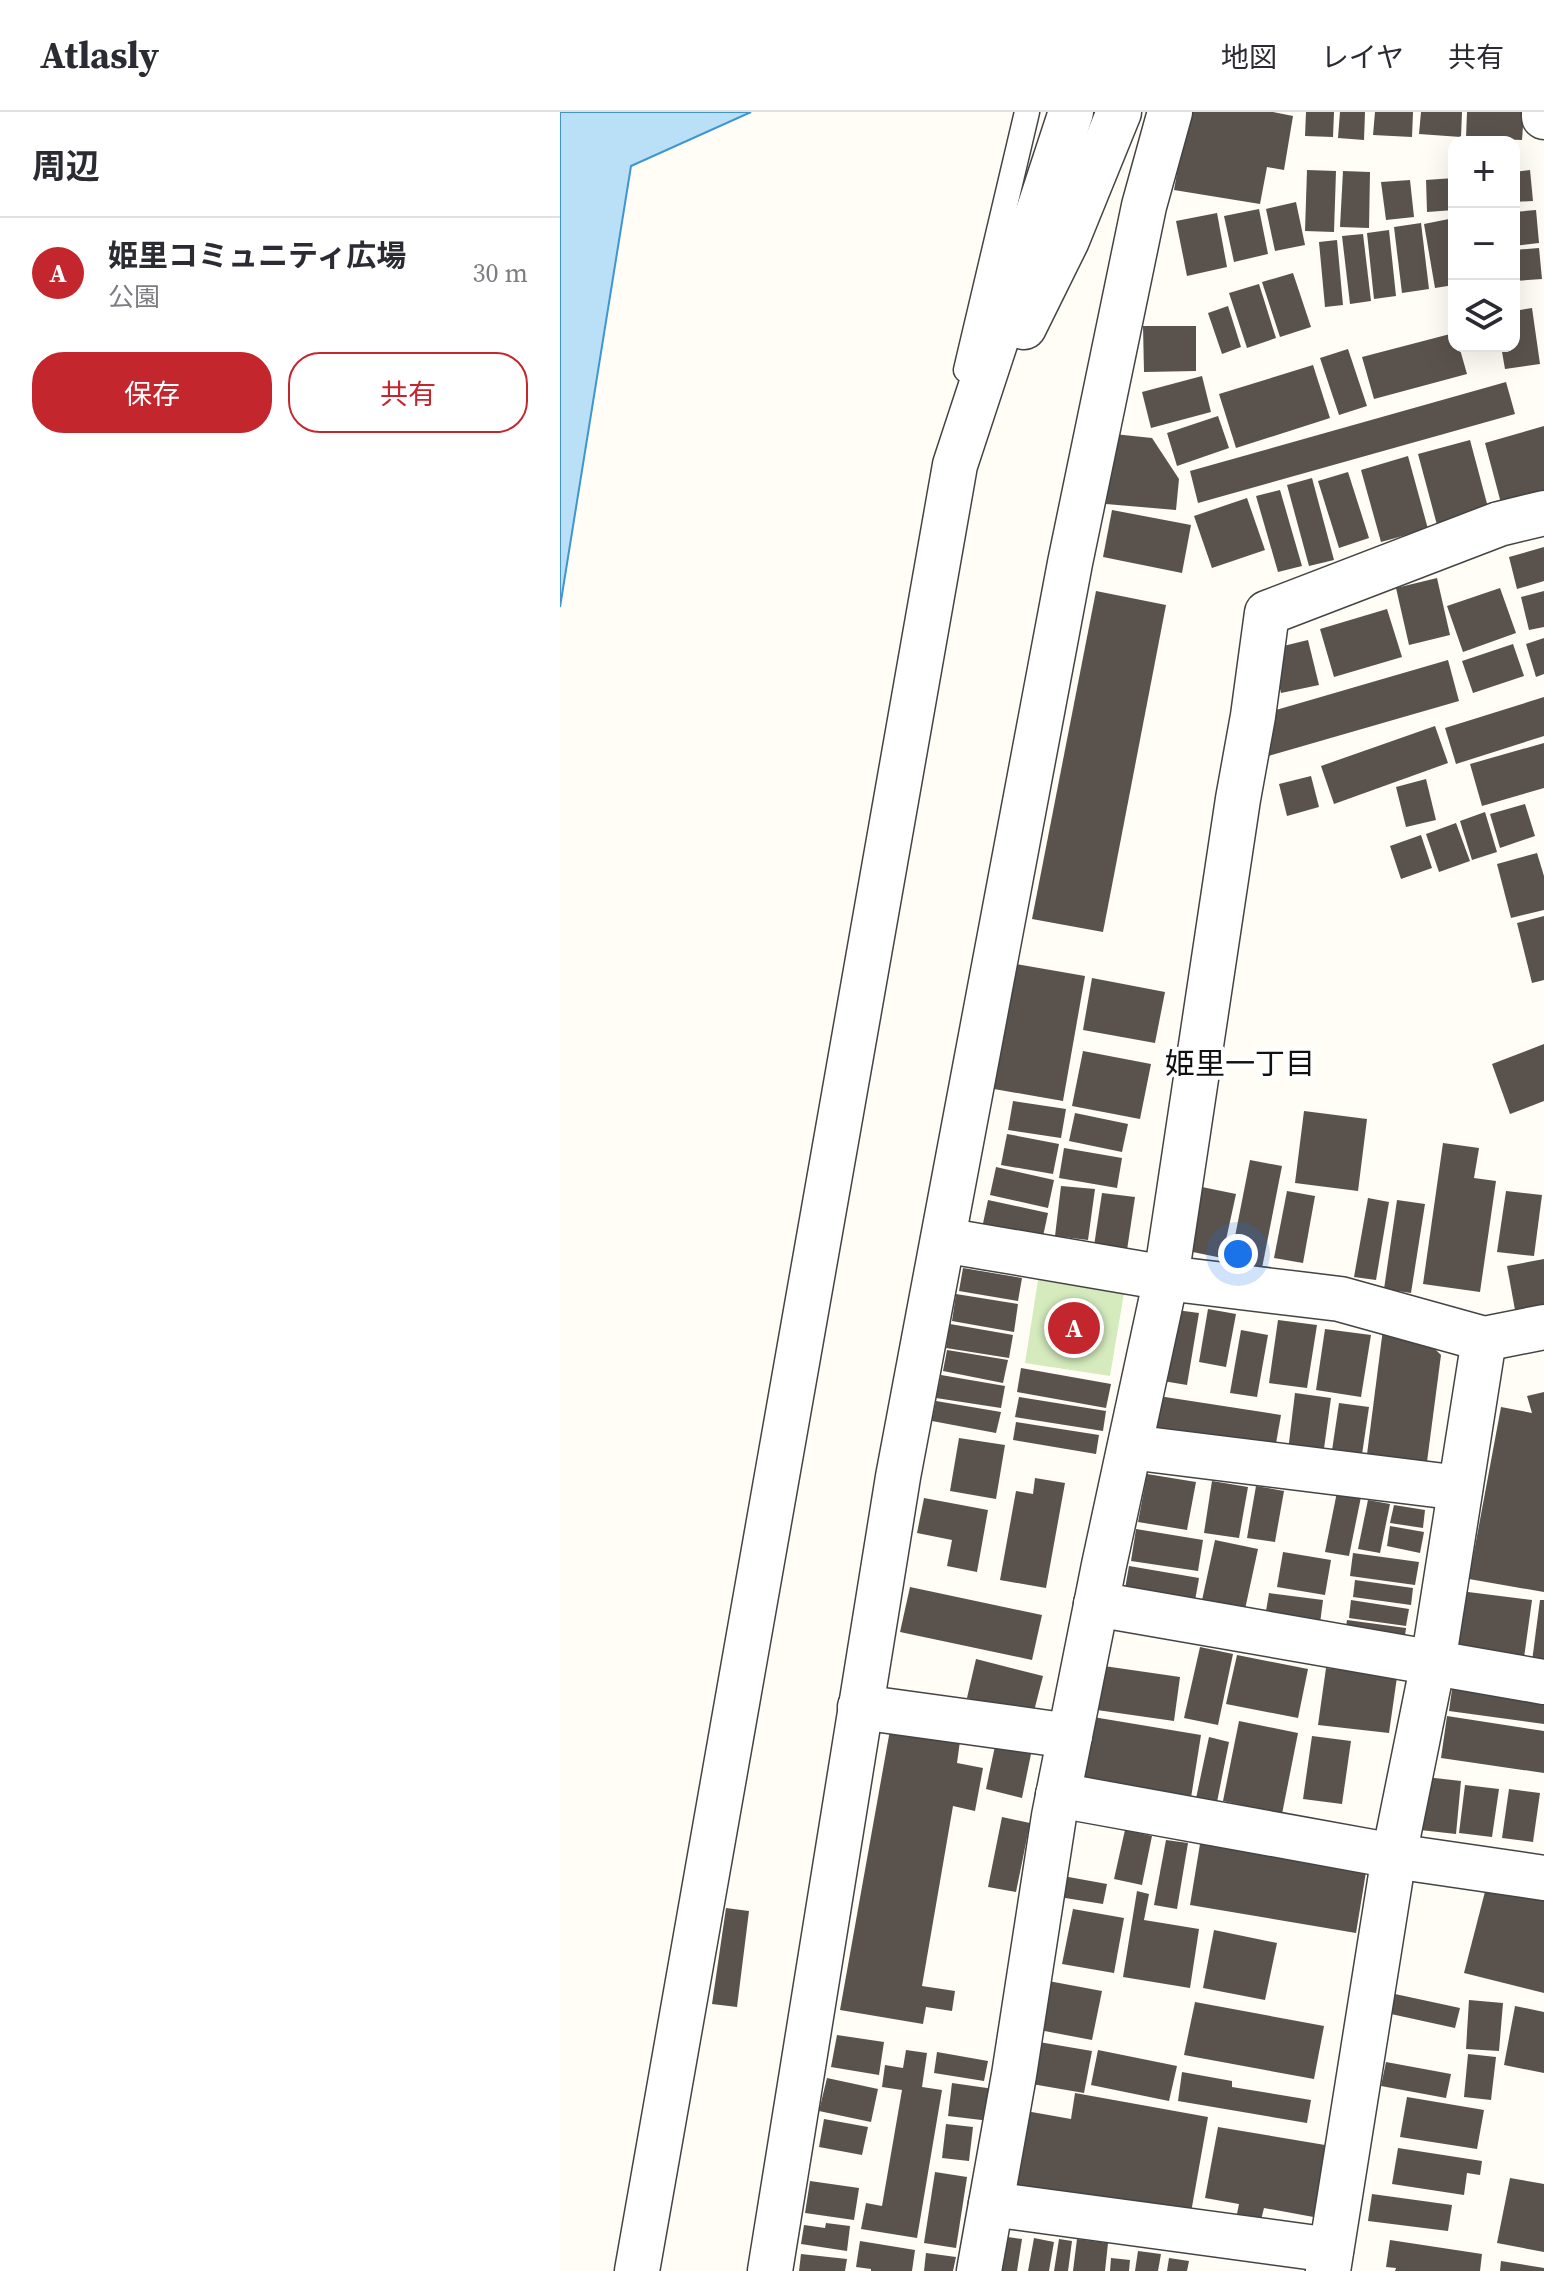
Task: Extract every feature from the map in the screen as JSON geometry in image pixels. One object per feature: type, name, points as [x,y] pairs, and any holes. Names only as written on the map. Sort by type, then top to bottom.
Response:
[{"type":"street","points":[[637,2271],[955,465],[1071,112]]},
{"type":"street","points":[[955,465],[1067,240],[1119,112]]},
{"type":"street","points":[[770,2270],[898,1477],[1070,563],[1144,206],[1170,112]]},
{"type":"street","points":[[979,2271],[1058,1795],[1166,1278],[1267,613],[1499,524],[1544,513]]},
{"type":"street","points":[[943,1240],[1166,1278],[1340,1299],[1484,1339],[1544,1327]]},
{"type":"street","points":[[991,2204],[1330,2261],[1394,1856],[1433,1663],[1484,1339]]},
{"type":"street","points":[[1130,1447],[1460,1488]]},
{"type":"street","points":[[1096,1604],[1544,1682]]},
{"type":"street","points":[[860,1707],[1070,1736]]},
{"type":"street","points":[[1058,1795],[1394,1856],[1544,1878]]},
{"type":"lane","points":[[955,465],[967,367],[1027,112]]},
{"type":"green space","points":[[1038,1280],[1124,1293],[1110,1376],[1025,1363]]},
{"type":"water","points":[[560,112],[751,112],[631,166],[560,607]]},
{"type":"building","points":[[1188,112],[1273,112],[1293,116],[1284,170],[1267,167],[1260,204],[1174,190]]},
{"type":"building","points":[[1306,112],[1334,112],[1333,137],[1305,136]]},
{"type":"building","points":[[1340,112],[1365,112],[1364,140],[1338,138]]},
{"type":"building","points":[[1375,112],[1413,112],[1412,137],[1373,135]]},
{"type":"building","points":[[1421,112],[1462,112],[1461,136],[1419,134]]},
{"type":"building","points":[[1467,112],[1524,112],[1522,140],[1520,136],[1466,136]]},
{"type":"building","points":[[1307,170],[1336,171],[1334,232],[1305,231]]},
{"type":"building","points":[[1530,170],[1533,201],[1520,202],[1520,171]]},
{"type":"building","points":[[1343,171],[1370,172],[1369,228],[1340,227]]},
{"type":"building","points":[[1448,178],[1448,210],[1427,212],[1426,180]]},
{"type":"building","points":[[1410,180],[1414,217],[1386,220],[1381,182]]},
{"type":"building","points":[[1296,202],[1305,245],[1275,251],[1266,209]]},
{"type":"building","points":[[1259,209],[1268,254],[1234,262],[1224,216]]},
{"type":"building","points":[[1536,210],[1539,243],[1520,245],[1520,211]]},
{"type":"building","points":[[1217,213],[1227,267],[1187,276],[1176,221]]},
{"type":"building","points":[[1448,219],[1448,286],[1435,288],[1424,224]]},
{"type":"building","points":[[1421,223],[1429,289],[1402,293],[1394,227]]},
{"type":"building","points":[[1389,230],[1396,296],[1374,299],[1367,233]]},
{"type":"building","points":[[1363,234],[1371,301],[1350,304],[1342,236]]},
{"type":"building","points":[[1337,240],[1343,305],[1325,307],[1319,242]]},
{"type":"building","points":[[1539,248],[1542,279],[1520,281],[1520,250]]},
{"type":"building","points":[[1293,273],[1311,327],[1280,337],[1262,282]]},
{"type":"building","points":[[1259,284],[1276,338],[1247,348],[1229,293]]},
{"type":"building","points":[[1228,306],[1241,347],[1222,354],[1208,313]]},
{"type":"building","points":[[1532,308],[1540,364],[1505,369],[1502,352],[1520,352],[1520,310]]},
{"type":"building","points":[[1143,326],[1196,326],[1196,371],[1144,372]]},
{"type":"building","points":[[1448,335],[1448,352],[1461,352],[1467,374],[1374,399],[1362,357]]},
{"type":"building","points":[[1348,349],[1367,406],[1339,415],[1320,358]]},
{"type":"building","points":[[1313,365],[1330,418],[1236,448],[1219,394]]},
{"type":"building","points":[[1202,376],[1211,412],[1151,428],[1142,392]]},
{"type":"building","points":[[1506,382],[1515,414],[1198,503],[1190,471]]},
{"type":"building","points":[[1218,416],[1229,448],[1177,466],[1167,433]]},
{"type":"building","points":[[1544,426],[1544,495],[1502,507],[1485,443]]},
{"type":"building","points":[[1114,434],[1152,438],[1179,479],[1176,510],[1106,504]]},
{"type":"building","points":[[1470,440],[1489,511],[1437,525],[1418,454]]},
{"type":"building","points":[[1408,456],[1428,529],[1381,542],[1361,470]]},
{"type":"building","points":[[1348,472],[1369,538],[1339,548],[1318,481]]},
{"type":"building","points":[[1312,478],[1334,560],[1309,566],[1287,485]]},
{"type":"building","points":[[1280,490],[1302,566],[1278,572],[1256,496]]},
{"type":"building","points":[[1247,498],[1265,550],[1212,568],[1194,516]]},
{"type":"building","points":[[1112,510],[1191,525],[1182,573],[1103,557]]},
{"type":"building","points":[[1544,547],[1544,581],[1517,589],[1509,557]]},
{"type":"building","points":[[1437,578],[1450,635],[1409,645],[1396,588]]},
{"type":"building","points":[[1500,588],[1516,633],[1463,652],[1447,606]]},
{"type":"building","points":[[1096,591],[1166,605],[1103,932],[1032,919]]},
{"type":"building","points":[[1544,591],[1544,627],[1529,630],[1521,597]]},
{"type":"building","points":[[1387,609],[1402,657],[1334,677],[1320,629]]},
{"type":"building","points":[[1544,638],[1544,674],[1536,677],[1526,644]]},
{"type":"building","points":[[1308,640],[1319,685],[1281,693],[1271,649]]},
{"type":"building","points":[[1513,644],[1524,676],[1473,693],[1462,661]]},
{"type":"building","points":[[1448,660],[1459,701],[1265,757],[1266,713]]},
{"type":"building","points":[[1544,697],[1544,736],[1456,764],[1445,728]]},
{"type":"building","points":[[1435,726],[1448,763],[1334,804],[1321,766]]},
{"type":"building","points":[[1544,743],[1544,788],[1482,806],[1470,764]]},
{"type":"building","points":[[1311,776],[1319,807],[1287,816],[1279,784]]},
{"type":"building","points":[[1426,779],[1436,820],[1406,827],[1396,787]]},
{"type":"building","points":[[1525,804],[1535,836],[1500,848],[1490,814]]},
{"type":"building","points":[[1485,812],[1497,852],[1472,860],[1460,821]]},
{"type":"building","points":[[1456,823],[1470,861],[1439,872],[1426,834]]},
{"type":"building","points":[[1421,835],[1432,868],[1401,879],[1390,846]]},
{"type":"building","points":[[1537,853],[1544,876],[1544,910],[1511,918],[1497,864]]},
{"type":"building","points":[[1544,916],[1544,980],[1532,983],[1517,923]]},
{"type":"building","points":[[1016,964],[1085,976],[1063,1101],[994,1089]]},
{"type":"building","points":[[1092,978],[1165,992],[1155,1043],[1083,1030]]},
{"type":"building","points":[[1544,1044],[1544,1101],[1510,1114],[1492,1064]]},
{"type":"building","points":[[1083,1051],[1151,1064],[1140,1119],[1072,1106]]},
{"type":"building","points":[[1013,1101],[1066,1109],[1061,1138],[1008,1130]]},
{"type":"building","points":[[1304,1111],[1367,1119],[1358,1191],[1295,1183]]},
{"type":"building","points":[[1075,1113],[1128,1124],[1122,1152],[1069,1141]]},
{"type":"building","points":[[1007,1134],[1059,1144],[1053,1174],[1001,1165]]},
{"type":"building","points":[[1443,1143],[1479,1148],[1474,1178],[1496,1181],[1480,1292],[1423,1284]]},
{"type":"building","points":[[1064,1148],[1122,1158],[1117,1188],[1059,1178]]},
{"type":"building","points":[[1250,1160],[1282,1166],[1262,1268],[1230,1262]]},
{"type":"building","points":[[996,1167],[1054,1180],[1048,1208],[990,1195]]},
{"type":"building","points":[[1061,1186],[1095,1189],[1088,1240],[1055,1236]]},
{"type":"building","points":[[1197,1186],[1236,1194],[1222,1258],[1183,1250]]},
{"type":"building","points":[[1287,1191],[1315,1196],[1303,1263],[1274,1258]]},
{"type":"building","points":[[1506,1191],[1542,1195],[1534,1256],[1497,1252]]},
{"type":"building","points":[[1102,1193],[1135,1197],[1127,1250],[1094,1246]]},
{"type":"building","points":[[1368,1198],[1389,1202],[1376,1280],[1354,1277]]},
{"type":"building","points":[[988,1200],[1048,1213],[1042,1241],[982,1228]]},
{"type":"building","points":[[1397,1200],[1425,1204],[1411,1293],[1384,1289]]},
{"type":"building","points":[[1544,1259],[1544,1316],[1517,1321],[1507,1266]]},
{"type":"building","points":[[963,1268],[1022,1278],[1018,1301],[959,1291]]},
{"type":"building","points":[[956,1294],[1018,1304],[1014,1332],[952,1321]]},
{"type":"building","points":[[1169,1309],[1199,1313],[1187,1385],[1157,1380]]},
{"type":"building","points":[[1208,1309],[1236,1314],[1226,1367],[1199,1362]]},
{"type":"building","points":[[1278,1320],[1317,1325],[1307,1388],[1269,1383]]},
{"type":"building","points":[[950,1324],[1013,1335],[1009,1358],[946,1348]]},
{"type":"building","points":[[1325,1329],[1371,1335],[1361,1397],[1316,1390]]},
{"type":"building","points":[[1383,1329],[1420,1334],[1441,1355],[1425,1477],[1365,1470]]},
{"type":"building","points":[[1241,1330],[1268,1335],[1257,1397],[1230,1393]]},
{"type":"building","points":[[947,1350],[1008,1360],[1003,1383],[943,1371]]},
{"type":"building","points":[[1021,1368],[1111,1384],[1106,1408],[1017,1392]]},
{"type":"building","points":[[941,1375],[1005,1386],[1001,1408],[936,1398]]},
{"type":"building","points":[[1544,1392],[1544,1592],[1469,1579],[1501,1407],[1532,1413],[1527,1396]]},
{"type":"building","points":[[1295,1393],[1331,1398],[1322,1463],[1287,1459]]},
{"type":"building","points":[[1152,1395],[1281,1415],[1275,1449],[1147,1428]]},
{"type":"building","points":[[1019,1397],[1106,1411],[1103,1431],[1015,1417]]},
{"type":"building","points":[[936,1401],[1001,1412],[996,1433],[932,1421]]},
{"type":"building","points":[[1339,1403],[1369,1407],[1360,1468],[1330,1464]]},
{"type":"building","points":[[1016,1422],[1099,1435],[1096,1454],[1013,1440]]},
{"type":"building","points":[[959,1438],[1005,1445],[996,1499],[950,1491]]},
{"type":"building","points":[[1147,1474],[1196,1482],[1187,1530],[1138,1522]]},
{"type":"building","points":[[1035,1478],[1065,1483],[1046,1588],[1000,1580],[1016,1491],[1033,1494]]},
{"type":"building","points":[[1212,1481],[1248,1487],[1239,1538],[1204,1533]]},
{"type":"building","points":[[1256,1486],[1284,1491],[1275,1542],[1247,1538]]},
{"type":"building","points":[[1337,1492],[1361,1497],[1349,1556],[1325,1552]]},
{"type":"building","points":[[924,1498],[988,1510],[977,1572],[947,1566],[952,1540],[917,1533]]},
{"type":"building","points":[[1368,1500],[1390,1504],[1380,1553],[1358,1549]]},
{"type":"building","points":[[1394,1505],[1425,1510],[1423,1528],[1390,1523]]},
{"type":"building","points":[[1390,1526],[1424,1532],[1420,1553],[1387,1546]]},
{"type":"building","points":[[1136,1529],[1203,1540],[1198,1571],[1131,1561]]},
{"type":"building","points":[[1215,1540],[1258,1549],[1244,1614],[1201,1605]]},
{"type":"building","points":[[1283,1552],[1331,1560],[1325,1595],[1277,1587]]},
{"type":"building","points":[[1353,1553],[1419,1562],[1415,1585],[1350,1576]]},
{"type":"building","points":[[1129,1566],[1199,1578],[1193,1612],[1123,1600]]},
{"type":"building","points":[[1355,1580],[1413,1588],[1411,1605],[1353,1597]]},
{"type":"building","points":[[910,1587],[1042,1615],[1032,1660],[900,1632]]},
{"type":"building","points":[[1460,1591],[1532,1600],[1523,1665],[1452,1657]]},
{"type":"building","points":[[1269,1593],[1323,1600],[1319,1631],[1264,1623]]},
{"type":"building","points":[[1351,1600],[1409,1609],[1406,1626],[1349,1618]]},
{"type":"building","points":[[1540,1600],[1544,1600],[1544,1670],[1531,1669]]},
{"type":"building","points":[[1347,1620],[1406,1628],[1403,1651],[1344,1642]]},
{"type":"building","points":[[1200,1647],[1233,1654],[1218,1725],[1184,1718]]},
{"type":"building","points":[[1237,1655],[1308,1669],[1298,1718],[1226,1704]]},
{"type":"building","points":[[976,1659],[1043,1676],[1033,1715],[967,1698]]},
{"type":"building","points":[[1097,1665],[1180,1677],[1174,1721],[1090,1709]]},
{"type":"building","points":[[1326,1668],[1397,1677],[1389,1733],[1318,1725]]},
{"type":"building","points":[[1453,1682],[1544,1694],[1544,1724],[1449,1711]]},
{"type":"building","points":[[1087,1716],[1201,1735],[1190,1804],[1075,1784]]},
{"type":"building","points":[[1447,1716],[1544,1731],[1544,1773],[1441,1758]]},
{"type":"building","points":[[1239,1721],[1298,1733],[1282,1814],[1223,1801]]},
{"type":"building","points":[[890,1730],[960,1741],[957,1763],[983,1768],[975,1811],[953,1806],[922,1986],[955,1991],[952,2011],[926,2007],[923,2024],[840,2010]]},
{"type":"building","points":[[1312,1736],[1351,1741],[1342,1804],[1303,1799]]},
{"type":"building","points":[[1209,1737],[1229,1742],[1215,1812],[1194,1808]]},
{"type":"building","points":[[995,1746],[1031,1754],[1022,1798],[986,1789]]},
{"type":"building","points":[[1426,1777],[1461,1781],[1456,1834],[1420,1830]]},
{"type":"building","points":[[1465,1785],[1499,1789],[1492,1837],[1459,1833]]},
{"type":"building","points":[[1509,1789],[1540,1793],[1533,1842],[1502,1838]]},
{"type":"building","points":[[1002,1817],[1030,1823],[1016,1892],[988,1887]]},
{"type":"building","points":[[1125,1830],[1152,1836],[1142,1885],[1114,1879]]},
{"type":"building","points":[[1166,1840],[1188,1843],[1177,1909],[1154,1905]]},
{"type":"building","points":[[1200,1844],[1366,1872],[1356,1933],[1190,1905]]},
{"type":"building","points":[[1063,1876],[1107,1884],[1103,1904],[1059,1897]]},
{"type":"building","points":[[1488,1880],[1544,1894],[1544,1993],[1464,1973]]},
{"type":"building","points":[[1137,1891],[1149,1894],[1144,1920],[1199,1929],[1190,1988],[1123,1977]]},
{"type":"building","points":[[726,1908],[749,1911],[737,2007],[712,2004]]},
{"type":"building","points":[[1073,1909],[1124,1918],[1114,1973],[1062,1964]]},
{"type":"building","points":[[1214,1930],[1277,1943],[1265,2000],[1203,1988]]},
{"type":"building","points":[[1043,1980],[1102,1991],[1092,2040],[1034,2029]]},
{"type":"building","points":[[1395,1994],[1460,2008],[1455,2028],[1391,2014]]},
{"type":"building","points":[[1469,2000],[1503,2003],[1499,2051],[1466,2049]]},
{"type":"building","points":[[1195,2002],[1324,2026],[1314,2079],[1184,2055]]},
{"type":"building","points":[[1515,2006],[1544,2012],[1544,2073],[1504,2065]]},
{"type":"building","points":[[837,2035],[884,2042],[879,2075],[831,2067]]},
{"type":"building","points":[[1033,2041],[1092,2051],[1084,2093],[1026,2083]]},
{"type":"building","points":[[906,2050],[927,2053],[922,2087],[942,2090],[917,2238],[861,2229],[866,2203],[882,2206],[902,2090],[882,2087],[885,2065],[903,2068]]},
{"type":"building","points":[[1098,2050],[1177,2066],[1169,2101],[1091,2085]]},
{"type":"building","points":[[937,2052],[988,2061],[984,2081],[934,2073]]},
{"type":"building","points":[[1468,2054],[1496,2057],[1491,2100],[1464,2097]]},
{"type":"building","points":[[1386,2062],[1451,2074],[1446,2098],[1381,2086]]},
{"type":"building","points":[[1182,2072],[1232,2081],[1232,2087],[1311,2100],[1307,2123],[1178,2101]]},
{"type":"building","points":[[827,2078],[878,2089],[871,2122],[819,2111]]},
{"type":"building","points":[[952,2083],[994,2089],[990,2121],[948,2116]]},
{"type":"building","points":[[1075,2093],[1208,2117],[1190,2218],[1012,2187],[1026,2111],[1071,2119]]},
{"type":"building","points":[[1407,2097],[1484,2110],[1477,2149],[1400,2137]]},
{"type":"building","points":[[824,2119],[868,2127],[862,2155],[819,2147]]},
{"type":"building","points":[[946,2124],[973,2127],[969,2161],[942,2158]]},
{"type":"building","points":[[1218,2127],[1331,2146],[1319,2218],[1264,2208],[1260,2224],[1236,2219],[1239,2204],[1205,2198]]},
{"type":"building","points":[[1398,2148],[1482,2161],[1480,2175],[1467,2173],[1464,2195],[1392,2184]]},
{"type":"building","points":[[935,2172],[967,2177],[956,2248],[924,2243]]},
{"type":"building","points":[[1510,2178],[1544,2184],[1544,2252],[1497,2243]]},
{"type":"building","points":[[810,2181],[859,2188],[854,2220],[805,2213]]},
{"type":"building","points":[[1372,2194],[1452,2205],[1448,2231],[1368,2221]]},
{"type":"building","points":[[826,2223],[850,2226],[847,2251],[801,2244],[804,2225],[825,2228]]},
{"type":"building","points":[[1001,2236],[1022,2239],[1017,2271],[996,2271]]},
{"type":"building","points":[[1034,2238],[1054,2242],[1049,2271],[1028,2271]]},
{"type":"building","points":[[1059,2239],[1072,2241],[1068,2271],[1054,2271]]},
{"type":"building","points":[[1077,2239],[1108,2243],[1105,2271],[1073,2271]]},
{"type":"building","points":[[1390,2240],[1482,2254],[1480,2271],[1395,2271],[1396,2268],[1386,2267]]},
{"type":"building","points":[[860,2241],[915,2250],[912,2271],[871,2271],[856,2267]]},
{"type":"building","points":[[1138,2251],[1161,2254],[1158,2271],[1135,2271]]},
{"type":"building","points":[[926,2253],[956,2257],[953,2271],[924,2271]]},
{"type":"building","points":[[801,2254],[847,2259],[845,2271],[799,2271]]},
{"type":"building","points":[[1111,2258],[1130,2260],[1129,2271],[1110,2271]]},
{"type":"building","points":[[1169,2258],[1189,2261],[1187,2271],[1167,2271]]},
{"type":"building","points":[[1501,2261],[1544,2268],[1544,2271],[1500,2271]]},
{"type":"place","name":"姫里コミュニティ広場","points":[[1074,1328]]},
{"type":"district","name":"姫里一丁目","points":[[1240,1063]]}]
